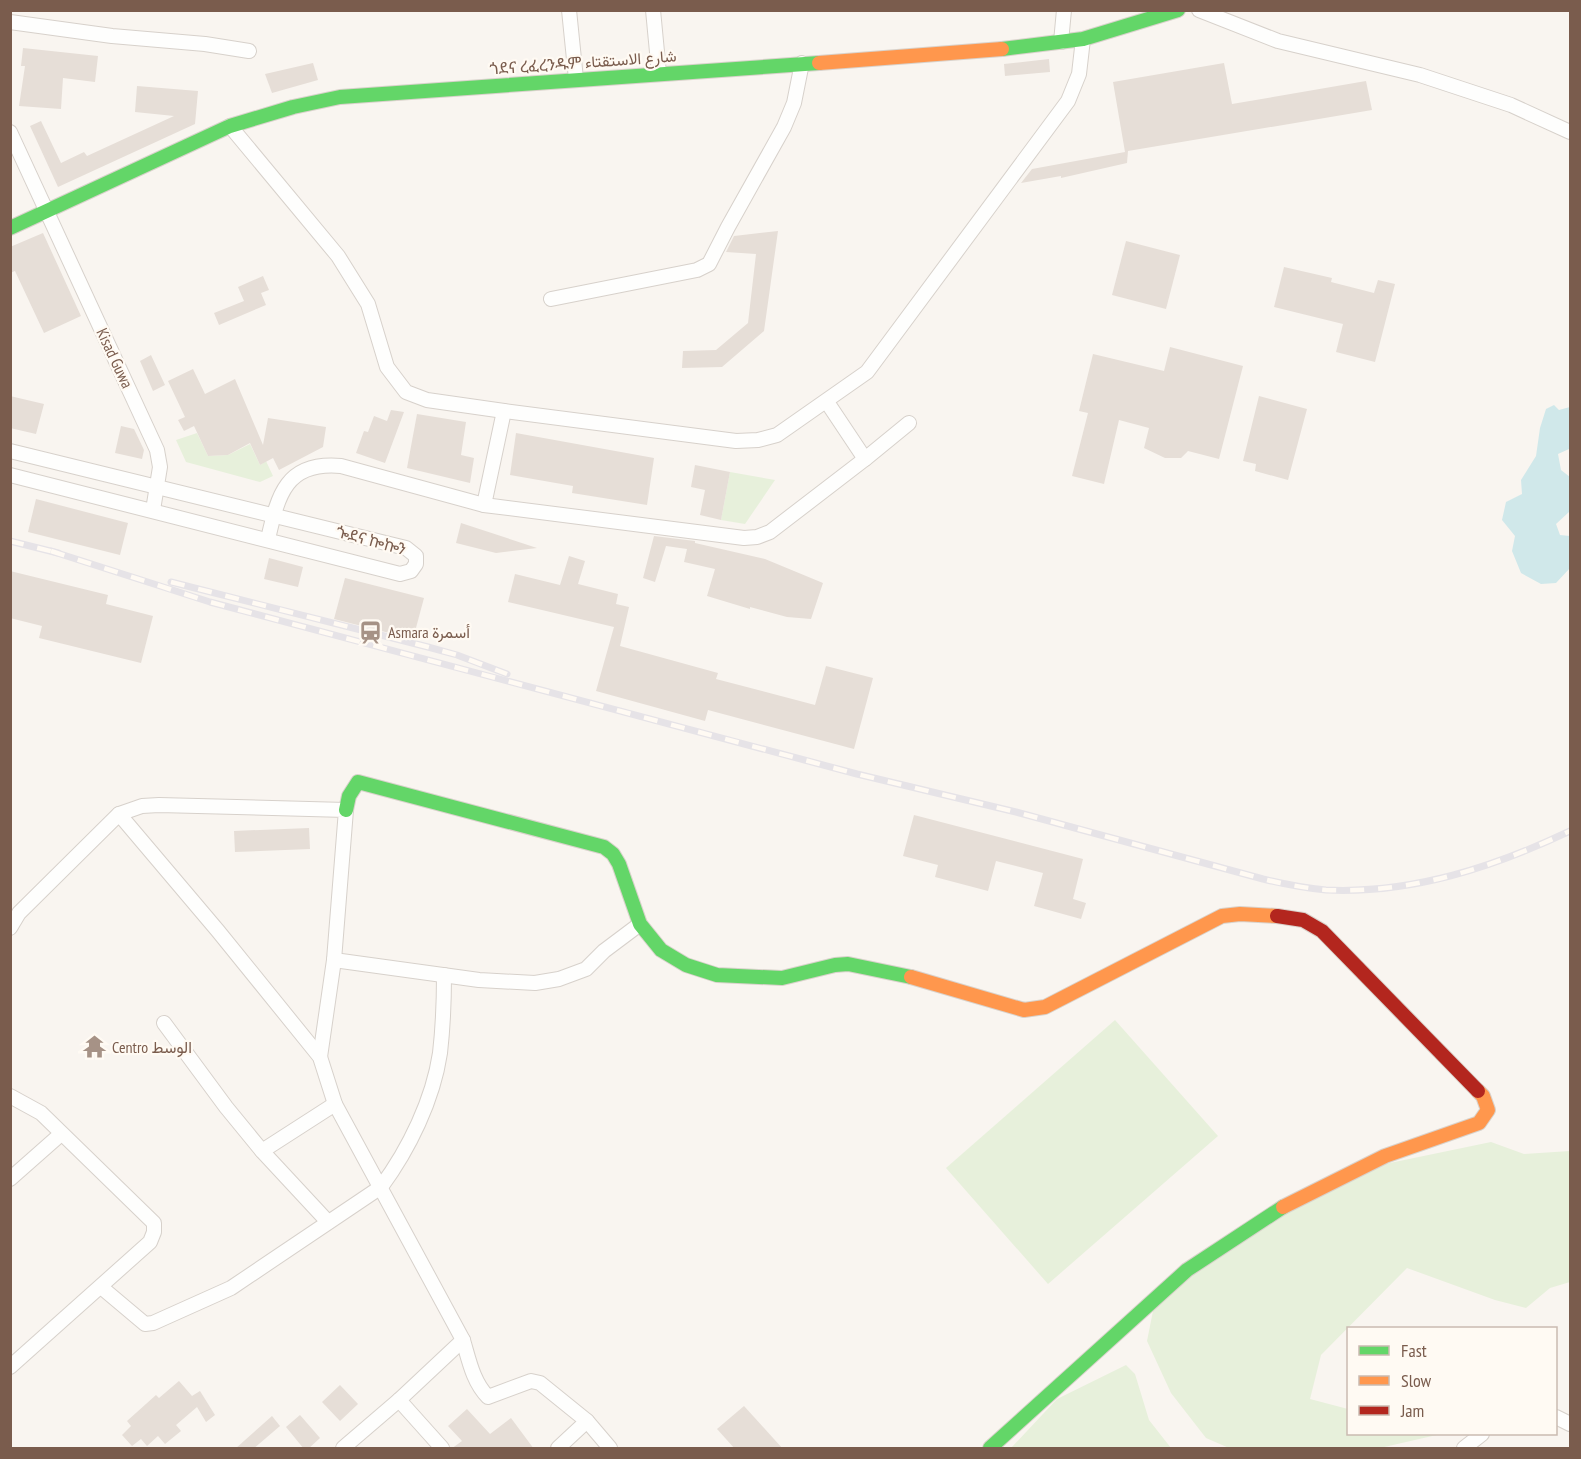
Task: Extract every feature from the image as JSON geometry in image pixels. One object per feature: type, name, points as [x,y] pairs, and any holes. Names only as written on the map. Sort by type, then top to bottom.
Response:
[{"type":"main road","name":"ጎደና ረፈረንዱም شارع الاستقتاء","points":[[10,228],[230,126],[293,107],[340,97],[990,51],[1083,39],[1178,10]]},
{"type":"main road","points":[[346,810],[349,796],[358,782],[598,845],[613,854],[619,864],[640,924],[661,950],[686,965],[717,975],[782,978],[848,964],[904,975],[1024,1010],[1045,1007],[1222,916],[1244,914],[1302,920],[1312,923],[1322,931],[1451,1060],[1483,1096],[1488,1110],[1479,1123],[1384,1156],[1289,1203],[1187,1270],[990,1449]]},
{"type":"street","points":[[569,10],[576,79]]},
{"type":"street","points":[[653,10],[659,73]]},
{"type":"street","points":[[1061,42],[1064,10]]},
{"type":"street","points":[[1199,10],[1278,41],[1420,75],[1510,105],[1570,132]]},
{"type":"street","points":[[10,22],[249,51]]},
{"type":"street","points":[[230,126],[338,256],[368,304],[387,367],[406,392],[427,400],[504,411],[736,441],[758,440],[777,435],[867,372],[1068,101],[1078,74],[1083,39]]},
{"type":"street","points":[[551,299],[697,270],[710,264],[784,126],[794,103],[802,63]]},
{"type":"street","name":"Kisad Guwa","points":[[10,132],[157,450],[160,467],[153,510]]},
{"type":"street","points":[[827,402],[865,459]]},
{"type":"street","points":[[484,505],[504,411]]},
{"type":"street","points":[[268,539],[281,491],[288,482],[305,471],[326,464],[341,466],[484,505],[646,527],[744,538],[757,537],[770,532],[909,423]]},
{"type":"street","name":"ጐደና ኰኰን","points":[[10,451],[406,548],[416,556],[416,564],[411,572],[399,574],[10,475]]},
{"type":"street","points":[[10,928],[19,913],[119,814],[142,806],[159,805],[346,810],[334,960],[320,1057]]},
{"type":"street","points":[[119,814],[320,1057],[335,1104],[463,1340],[476,1381],[488,1397],[531,1382],[540,1383],[587,1421],[610,1449]]},
{"type":"street","points":[[334,960],[479,980],[535,983],[559,979],[586,969],[604,951],[640,924]]},
{"type":"street","points":[[101,1287],[145,1324],[153,1323],[231,1288],[381,1187],[398,1164],[432,1087],[440,1055],[444,975]]},
{"type":"street","points":[[164,1023],[226,1107],[262,1151],[328,1222]]},
{"type":"street","points":[[10,1096],[41,1113],[153,1223],[154,1232],[150,1242],[10,1367]]},
{"type":"street","points":[[262,1151],[335,1104]]},
{"type":"street","points":[[10,1179],[61,1134]]},
{"type":"street","points":[[343,1449],[463,1340]]},
{"type":"street","points":[[399,1400],[442,1449]]},
{"type":"street","points":[[558,1449],[587,1421]]},
{"type":"street","points":[[1464,1449],[1481,1435]]},
{"type":"green space","points":[[197,433],[208,456],[228,455],[250,444],[260,465],[266,461],[273,476],[260,482],[186,462],[176,440]]},
{"type":"green space","points":[[730,472],[775,480],[745,524],[721,520]]},
{"type":"green space","points":[[1115,1020],[1218,1136],[1048,1284],[946,1168]]},
{"type":"green space","points":[[1491,1142],[1524,1154],[1570,1151],[1570,1282],[1550,1288],[1526,1308],[1495,1300],[1407,1268],[1321,1355],[1310,1399],[1347,1409],[1347,1435],[1437,1435],[1380,1448],[1229,1448],[1206,1438],[1171,1393],[1147,1341],[1153,1311],[1179,1280],[1282,1210],[1385,1164]]},
{"type":"green space","points":[[1126,1365],[1135,1374],[1149,1420],[1171,1448],[1011,1448],[1057,1399]]},
{"type":"water","points":[[1554,405],[1559,410],[1570,407],[1569,449],[1558,454],[1561,470],[1570,477],[1570,508],[1569,512],[1556,524],[1560,535],[1570,536],[1570,568],[1556,583],[1541,584],[1521,573],[1512,551],[1515,536],[1502,520],[1506,502],[1522,494],[1521,480],[1536,456],[1540,428],[1546,409]]},
{"type":"building","points":[[23,48],[98,56],[95,82],[63,78],[61,109],[19,106],[25,66],[21,66]]},
{"type":"building","points":[[1049,59],[1050,72],[1005,76],[1004,64]]},
{"type":"building","points":[[313,63],[318,80],[272,93],[265,74]]},
{"type":"building","points":[[1224,63],[1232,104],[1366,81],[1372,110],[1128,151],[1127,163],[1061,178],[1061,176],[1021,183],[1032,169],[1125,152],[1113,82]]},
{"type":"building","points":[[137,86],[198,91],[195,124],[58,187],[30,126],[41,121],[61,163],[84,152],[87,156],[174,116],[135,112]]},
{"type":"building","points":[[778,231],[764,331],[722,367],[682,368],[683,351],[716,350],[748,323],[756,254],[726,252],[734,236]]},
{"type":"building","points":[[43,233],[81,316],[44,333],[15,271],[10,273],[10,247]]},
{"type":"building","points":[[1126,241],[1180,255],[1166,309],[1112,295]]},
{"type":"building","points":[[1284,267],[1332,278],[1331,282],[1374,293],[1378,280],[1395,284],[1375,362],[1336,352],[1343,324],[1274,307]]},
{"type":"building","points":[[263,276],[269,290],[261,293],[266,305],[219,325],[214,313],[244,301],[238,287]]},
{"type":"building","points":[[1170,347],[1243,366],[1219,459],[1188,451],[1181,458],[1165,458],[1144,448],[1149,428],[1119,420],[1104,484],[1072,476],[1088,413],[1079,411],[1093,354],[1164,371]]},
{"type":"building","points":[[151,355],[165,385],[153,391],[140,361]]},
{"type":"building","points":[[193,369],[205,394],[235,379],[263,445],[268,418],[326,427],[323,447],[279,470],[273,458],[260,465],[250,443],[228,455],[208,456],[194,426],[184,431],[178,420],[185,417],[168,381]]},
{"type":"building","points":[[10,396],[44,404],[36,434],[10,428]]},
{"type":"building","points":[[1259,396],[1307,409],[1288,480],[1255,471],[1256,464],[1243,461]]},
{"type":"building","points":[[391,410],[404,412],[385,463],[356,453],[364,431],[368,432],[374,416],[387,421]]},
{"type":"building","points":[[417,414],[466,422],[461,455],[474,458],[470,483],[407,468]]},
{"type":"building","points":[[121,426],[134,429],[144,450],[142,459],[115,453]]},
{"type":"building","points":[[516,433],[654,458],[647,505],[572,493],[573,486],[510,475]]},
{"type":"building","points":[[695,465],[730,472],[721,520],[700,515],[705,490],[691,487]]},
{"type":"building","points":[[36,499],[128,523],[120,555],[28,532]]},
{"type":"building","points":[[461,523],[537,548],[496,553],[456,543]]},
{"type":"building","points":[[654,536],[695,541],[695,543],[765,559],[823,583],[811,619],[787,617],[750,607],[750,609],[707,596],[715,569],[684,562],[687,549],[666,546],[655,582],[643,578]]},
{"type":"building","points":[[569,556],[585,561],[578,584],[618,594],[616,604],[629,607],[620,646],[718,673],[716,679],[815,705],[826,666],[873,678],[854,749],[708,710],[705,721],[596,691],[614,627],[508,602],[515,574],[560,585]]},
{"type":"building","points":[[269,558],[303,567],[298,587],[264,579]]},
{"type":"building","points":[[10,571],[108,595],[106,604],[153,616],[141,663],[39,638],[42,626],[10,618]]},
{"type":"building","points":[[345,578],[424,598],[413,639],[334,619]]},
{"type":"building","points":[[914,815],[1083,859],[1073,899],[1086,903],[1081,919],[1034,906],[1043,873],[996,861],[988,891],[935,877],[938,865],[903,856]]},
{"type":"building","points":[[309,828],[310,849],[235,852],[234,831]]},
{"type":"building","points":[[179,1381],[192,1396],[200,1391],[215,1415],[206,1422],[197,1407],[176,1425],[181,1431],[165,1444],[158,1436],[147,1446],[141,1439],[132,1446],[122,1435],[131,1426],[127,1421],[156,1395],[159,1398]]},
{"type":"building","points":[[340,1385],[358,1404],[340,1421],[322,1402]]},
{"type":"building","points":[[744,1406],[783,1449],[735,1449],[717,1429]]},
{"type":"building","points":[[467,1409],[490,1434],[511,1418],[534,1449],[451,1449],[462,1441],[448,1426]]},
{"type":"building","points":[[300,1415],[320,1438],[308,1449],[304,1449],[286,1427]]},
{"type":"building","points":[[272,1416],[280,1426],[253,1449],[235,1449]]},
{"type":"railway","points":[[10,541],[58,553]]},
{"type":"railway","points":[[51,551],[210,602],[857,774],[1016,812],[1294,886],[1326,890],[1358,890],[1421,883],[1482,867],[1570,831]]},
{"type":"railway","points":[[171,582],[428,647],[457,655],[507,674]]},
{"type":"traffic: fast","points":[[1002,49],[1083,39],[1178,10]]},
{"type":"traffic: fast","points":[[10,228],[230,126],[293,107],[340,97],[819,63]]},
{"type":"traffic: fast","points":[[346,810],[349,796],[358,782],[604,847],[613,854],[619,864],[640,924],[661,950],[686,965],[717,975],[782,978],[848,964],[911,977]]},
{"type":"traffic: fast","points":[[990,1448],[1187,1270],[1283,1207]]},
{"type":"traffic: slow","points":[[819,63],[1002,49]]},
{"type":"traffic: slow","points":[[911,977],[1024,1010],[1045,1007],[1222,916],[1240,914],[1277,916]]},
{"type":"traffic: slow","points":[[1283,1207],[1385,1156],[1479,1123],[1488,1110],[1483,1096],[1478,1091]]},
{"type":"traffic: jam","points":[[1277,916],[1303,920],[1322,931],[1478,1091]]},
{"type":"place","name":"Asmara أسمرة","points":[[370,632]]},
{"type":"place","name":"Centro الوسط","points":[[94,1047]]}]
